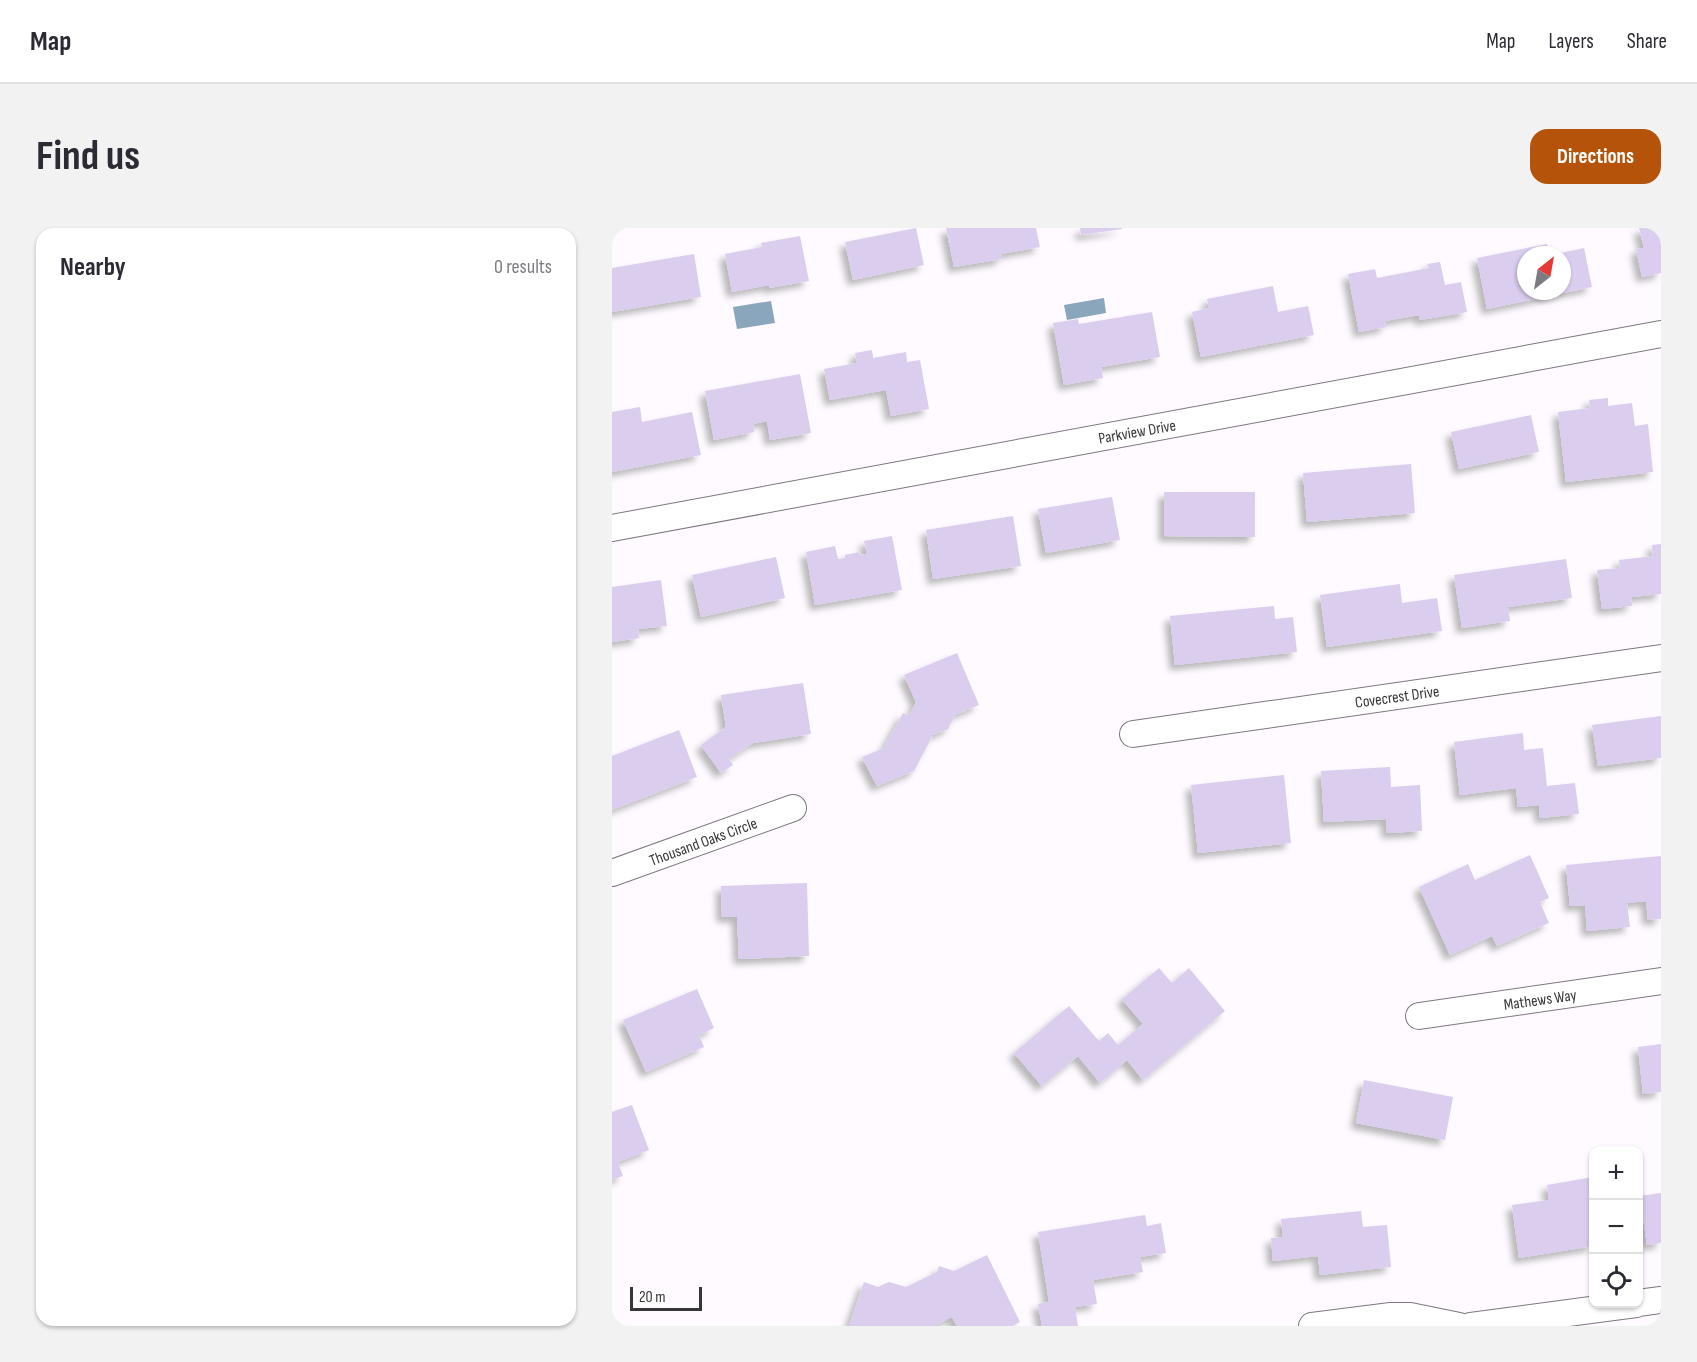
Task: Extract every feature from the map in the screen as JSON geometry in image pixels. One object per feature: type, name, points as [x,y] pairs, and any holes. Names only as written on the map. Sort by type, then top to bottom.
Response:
[{"type":"street","name":"Parkview Drive","points":[[612,528],[1661,334]]},
{"type":"street","name":"Covecrest Drive","points":[[1133,734],[1661,658]]},
{"type":"street","name":"Thousand Oaks Circle","points":[[612,873],[794,808]]},
{"type":"street","name":"Mathews Way","points":[[1419,1016],[1661,981]]},
{"type":"street","points":[[1643,1302],[1661,1300]]},
{"type":"street","points":[[1471,1326],[1601,1308]]},
{"type":"street","points":[[1312,1326],[1391,1316],[1410,1316],[1459,1326]]},
{"type":"water","points":[[1104,298],[1106,313],[1067,320],[1064,305]]},
{"type":"water","points":[[771,301],[775,323],[737,329],[733,307]]},
{"type":"building","points":[[916,228],[924,265],[853,280],[845,242]]},
{"type":"building","points":[[946,228],[1036,228],[1040,247],[1001,254],[1002,259],[954,267]]},
{"type":"building","points":[[1080,228],[1122,228],[1122,229],[1081,235]]},
{"type":"building","points":[[1639,228],[1661,228],[1661,273],[1642,277],[1636,249],[1644,248]]},
{"type":"building","points":[[800,236],[809,281],[732,292],[725,254],[762,247],[761,243]]},
{"type":"building","points":[[1584,248],[1592,287],[1571,291],[1571,251]]},
{"type":"building","points":[[1517,250],[1517,300],[1530,300],[1487,309],[1477,258]]},
{"type":"building","points":[[694,254],[701,297],[612,312],[612,268]]},
{"type":"building","points":[[1440,262],[1445,285],[1461,282],[1467,312],[1420,320],[1419,315],[1385,321],[1386,327],[1359,332],[1348,274],[1375,269],[1377,278],[1429,268],[1427,264]]},
{"type":"building","points":[[1273,286],[1278,312],[1308,306],[1314,335],[1201,357],[1192,312],[1209,308],[1207,299]]},
{"type":"building","points":[[1152,312],[1160,357],[1101,367],[1103,378],[1064,385],[1053,323],[1078,319],[1079,324]]},
{"type":"building","points":[[872,350],[873,358],[906,352],[907,362],[920,360],[929,409],[891,416],[886,390],[830,400],[824,369],[857,363],[855,353]]},
{"type":"building","points":[[800,374],[811,433],[770,440],[767,421],[753,424],[754,432],[714,440],[705,391]]},
{"type":"building","points":[[1608,398],[1608,406],[1632,403],[1635,426],[1648,424],[1653,472],[1566,482],[1558,412],[1590,408],[1589,400]]},
{"type":"building","points":[[640,407],[642,422],[692,412],[701,455],[612,472],[612,412]]},
{"type":"building","points":[[1531,415],[1539,452],[1459,469],[1451,432]]},
{"type":"building","points":[[1411,464],[1415,513],[1307,522],[1303,473]]},
{"type":"building","points":[[1164,492],[1255,492],[1255,537],[1164,536]]},
{"type":"building","points":[[1112,497],[1120,540],[1046,553],[1038,509]]},
{"type":"building","points":[[1013,516],[1021,566],[933,579],[926,530]]},
{"type":"building","points":[[892,536],[902,590],[815,605],[806,552],[835,546],[838,559],[859,552],[860,555],[867,554],[864,541]]},
{"type":"building","points":[[1661,544],[1661,594],[1631,597],[1632,606],[1602,609],[1597,570],[1620,568],[1619,560],[1653,556],[1652,545]]},
{"type":"building","points":[[776,557],[785,598],[701,617],[692,575]]},
{"type":"building","points":[[1566,559],[1572,598],[1508,607],[1510,621],[1462,628],[1454,575]]},
{"type":"building","points":[[661,580],[667,626],[638,629],[639,638],[612,642],[612,587]]},
{"type":"building","points":[[1400,584],[1402,603],[1437,598],[1442,631],[1327,647],[1320,595]]},
{"type":"building","points":[[1274,606],[1275,619],[1293,617],[1297,652],[1175,665],[1170,616]]},
{"type":"building","points":[[957,653],[979,705],[955,715],[948,729],[933,735],[914,771],[877,786],[862,757],[884,748],[903,713],[909,716],[916,702],[904,675]]},
{"type":"building","points":[[803,683],[811,734],[753,743],[729,759],[733,765],[721,773],[701,745],[726,727],[721,695]]},
{"type":"building","points":[[1661,716],[1661,758],[1598,766],[1592,725]]},
{"type":"building","points":[[679,730],[697,777],[612,810],[612,756]]},
{"type":"building","points":[[1523,733],[1524,750],[1543,748],[1547,786],[1575,783],[1579,814],[1540,818],[1539,805],[1518,807],[1516,788],[1460,795],[1454,742]]},
{"type":"building","points":[[1390,767],[1391,787],[1420,785],[1422,831],[1387,833],[1386,819],[1324,822],[1321,771]]},
{"type":"building","points":[[1284,775],[1291,843],[1198,853],[1191,785]]},
{"type":"building","points":[[1530,855],[1549,898],[1540,902],[1549,923],[1497,946],[1492,936],[1450,955],[1419,887],[1468,864],[1475,880]]},
{"type":"building","points":[[1661,856],[1661,919],[1648,920],[1646,901],[1627,903],[1630,927],[1587,931],[1585,905],[1570,906],[1566,865]]},
{"type":"building","points":[[807,883],[809,956],[739,959],[737,917],[722,917],[721,886]]},
{"type":"building","points":[[1159,968],[1172,983],[1189,968],[1225,1011],[1143,1080],[1127,1060],[1100,1083],[1078,1056],[1042,1086],[1014,1053],[1069,1006],[1099,1041],[1108,1033],[1118,1045],[1143,1024],[1122,999]]},
{"type":"building","points":[[697,989],[714,1028],[699,1035],[704,1047],[646,1072],[623,1020]]},
{"type":"building","points":[[1661,1044],[1661,1092],[1643,1094],[1638,1047]]},
{"type":"building","points":[[1364,1080],[1453,1097],[1445,1140],[1356,1123]]},
{"type":"building","points":[[632,1105],[649,1150],[618,1162],[623,1176],[612,1180],[612,1112]]},
{"type":"building","points":[[1589,1178],[1589,1247],[1519,1258],[1512,1205],[1549,1200],[1547,1185]]},
{"type":"building","points":[[1661,1193],[1661,1243],[1647,1245],[1643,1196]]},
{"type":"building","points":[[1361,1211],[1363,1227],[1387,1225],[1391,1267],[1320,1275],[1318,1256],[1273,1261],[1271,1238],[1283,1237],[1281,1219]]},
{"type":"building","points":[[1145,1215],[1147,1226],[1161,1223],[1166,1253],[1140,1257],[1143,1272],[1093,1280],[1097,1304],[1075,1307],[1078,1326],[1042,1326],[1038,1304],[1049,1302],[1038,1232]]},
{"type":"building","points":[[987,1255],[1020,1322],[1012,1326],[957,1326],[952,1317],[933,1326],[849,1326],[864,1282],[878,1287],[889,1282],[906,1287],[937,1272],[939,1266],[954,1271]]}]
